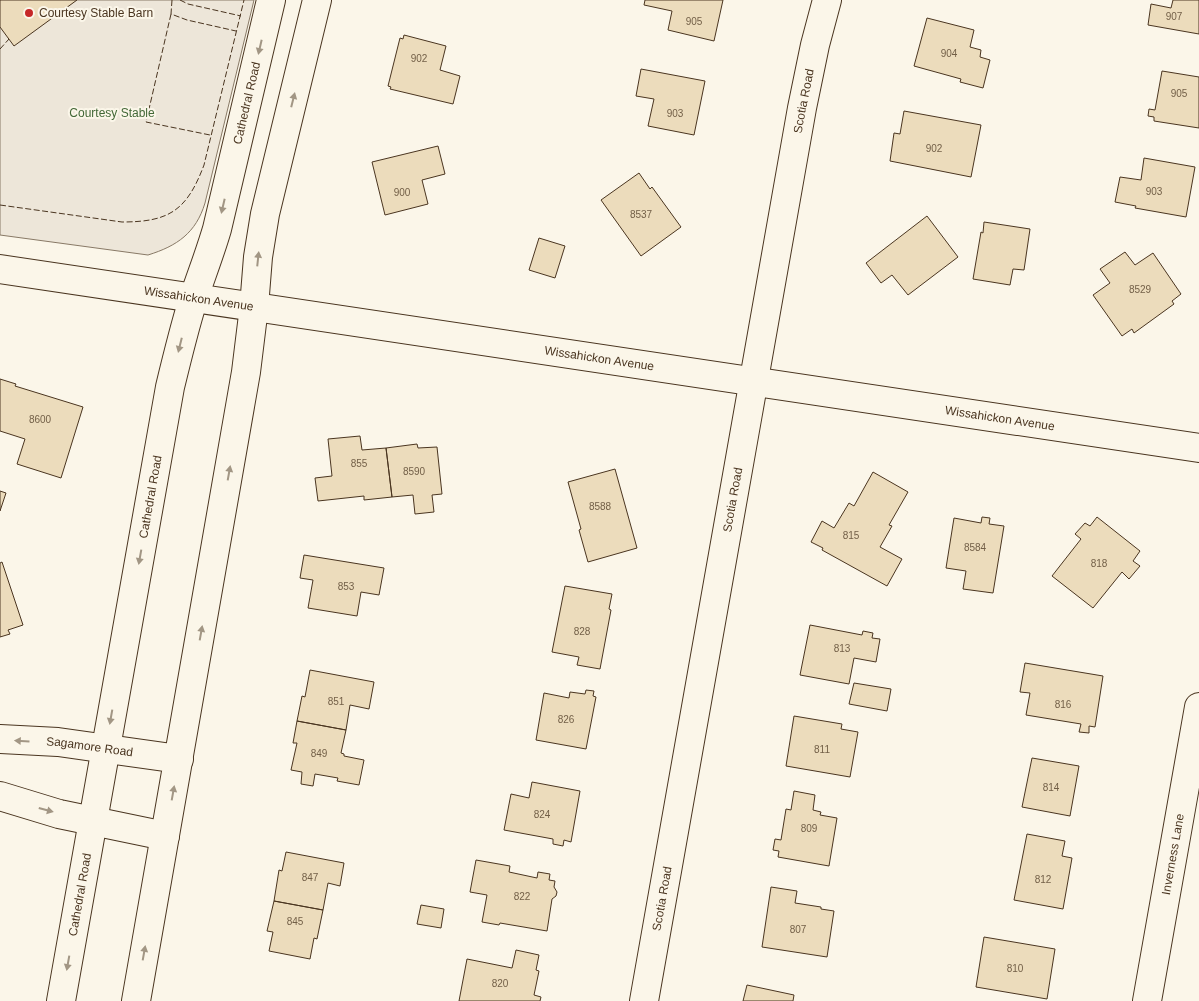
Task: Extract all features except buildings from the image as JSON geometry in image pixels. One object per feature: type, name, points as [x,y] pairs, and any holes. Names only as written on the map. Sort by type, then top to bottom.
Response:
[{"type":"street","name":"Cathedral Road","points":[[61,1001],[170,387],[193,298],[206,266],[217,230],[271,0]]},
{"type":"street","points":[[136,1001],[246,372],[264,214],[317,0]]},
{"type":"street","name":"Scotia Road","points":[[644,1001],[802,108],[827,0]]},
{"type":"street","name":"Wissahickon Avenue","points":[[0,269],[1199,448]]},
{"type":"street","name":"Inverness Lane","points":[[1147,1001],[1199,707]]},
{"type":"street","name":"Sagamore Road","points":[[0,739],[58,742],[179,759]]},
{"type":"street","points":[[0,796],[42,810],[165,836]]},
{"type":"green space","name":"Courtesy Stable","points":[[0,0],[254,0],[205,203],[191,230],[176,243],[148,255],[0,235]]},
{"type":"fence","points":[[172,0],[171,14],[187,20],[236,31]]},
{"type":"fence","points":[[180,0],[188,4],[241,16]]},
{"type":"fence","points":[[0,205],[122,222],[153,219],[165,216],[175,210],[191,193],[204,165],[244,0]]},
{"type":"fence","points":[[171,14],[146,122],[210,135]]},
{"type":"fence","points":[[0,49],[9,39]]},
{"type":"place","name":"Courtesy Stable Barn","points":[[29,13]]}]
